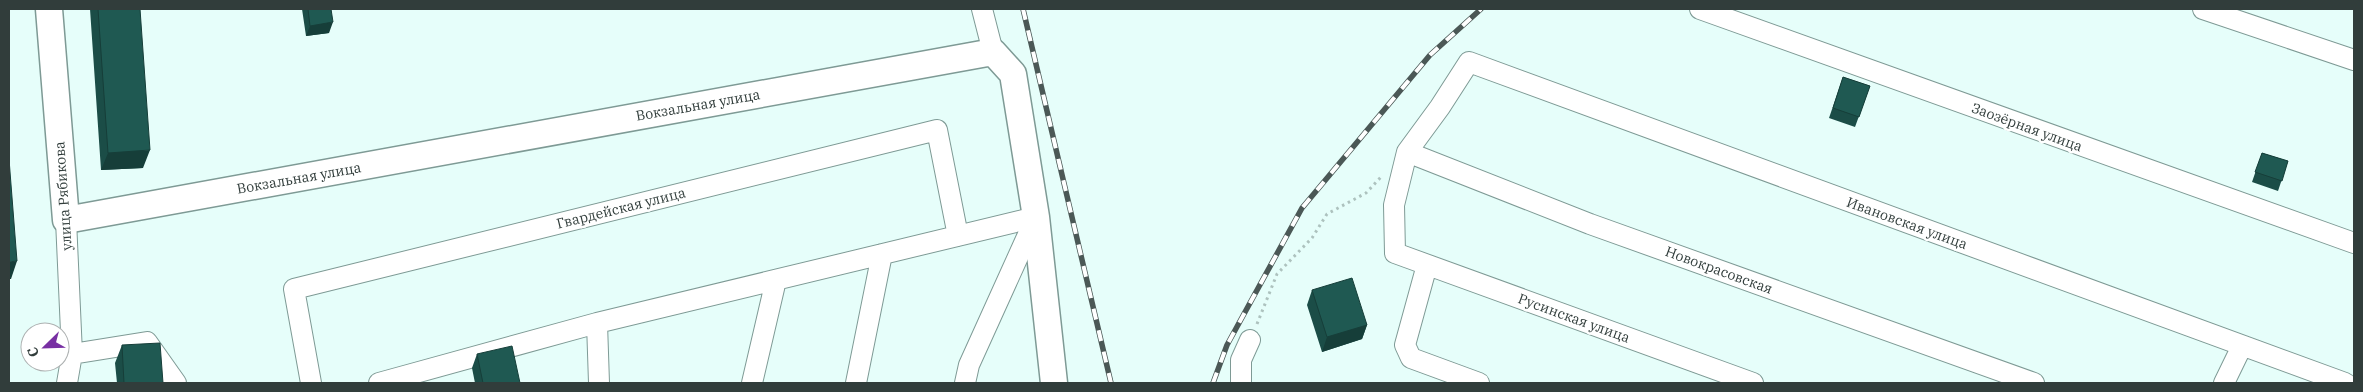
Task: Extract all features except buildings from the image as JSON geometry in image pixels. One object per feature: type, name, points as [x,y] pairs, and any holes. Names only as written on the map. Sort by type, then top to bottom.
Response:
[{"type":"main road","name":"улица Рябикова","points":[[49,9],[66,220]]},
{"type":"main road","name":"Вокзальная улица","points":[[66,220],[993,52]]},
{"type":"main road","points":[[993,52],[1013,74],[1036,217],[1054,383]]},
{"type":"street","points":[[982,9],[993,52]]},
{"type":"street","name":"Заозёрная улица","points":[[1700,9],[2354,243]]},
{"type":"street","points":[[2203,9],[2354,60]]},
{"type":"street","name":"Ивановская улица","points":[[1407,152],[1440,107],[1469,62],[2242,346],[2332,381]]},
{"type":"street","name":"Гвардейская улица","points":[[310,383],[294,289],[937,130],[958,236]]},
{"type":"street","name":"Русинская улица","points":[[1407,152],[1394,205],[1395,253],[1752,383]]},
{"type":"street","name":"Новокрасовская","points":[[1407,152],[1590,224],[2034,383]]},
{"type":"street","points":[[379,383],[597,323],[1036,217]]},
{"type":"street","points":[[965,383],[969,365],[1036,217]]},
{"type":"street","name":"улица Рябикова","points":[[66,220],[72,354],[67,383]]},
{"type":"street","points":[[856,383],[882,254]]},
{"type":"street","points":[[1427,265],[1405,345],[1411,358],[1479,383]]},
{"type":"street","points":[[752,383],[776,280]]},
{"type":"street","points":[[597,323],[599,383]]},
{"type":"street","points":[[1241,383],[1241,360],[1250,340]]},
{"type":"street","points":[[72,354],[147,342],[176,383]]},
{"type":"street","points":[[2224,383],[2242,346]]},
{"type":"path","points":[[1250,340],[1277,274],[1312,238],[1327,214],[1366,193],[1392,164],[1407,152]]},
{"type":"railway","points":[[1023,9],[1111,383]]},
{"type":"railway","points":[[1213,383],[1227,345],[1302,208],[1430,55],[1481,9]]}]
